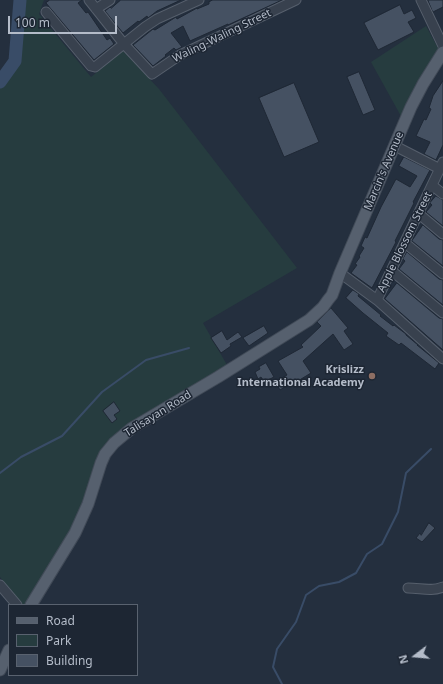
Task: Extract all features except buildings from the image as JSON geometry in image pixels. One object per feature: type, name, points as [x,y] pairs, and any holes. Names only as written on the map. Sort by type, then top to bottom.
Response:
[{"type":"main road","name":"Marcin's Avenue","points":[[332,295],[340,273],[423,84],[443,52]]},
{"type":"main road","name":"Talisayan Road","points":[[32,604],[75,533],[88,504],[100,463],[114,443],[132,428],[218,377],[308,320],[332,295]]},
{"type":"main road","points":[[0,670],[8,652]]},
{"type":"street","points":[[89,0],[124,44]]},
{"type":"street","points":[[96,9],[110,0]]},
{"type":"street","points":[[46,12],[91,66],[96,67],[157,19],[199,0]]},
{"type":"street","points":[[421,0],[443,46]]},
{"type":"street","name":"Waling-Waling Street","points":[[124,44],[150,74],[153,74],[180,55],[289,1]]},
{"type":"street","points":[[395,146],[442,166]]},
{"type":"street","name":"Apple Blossom Street","points":[[377,300],[392,272],[442,166]]},
{"type":"street","points":[[433,186],[443,194]]},
{"type":"street","points":[[419,214],[443,234]]},
{"type":"street","points":[[405,243],[443,274]]},
{"type":"street","points":[[392,272],[443,313]]},
{"type":"street","points":[[340,273],[377,300],[443,358]]},
{"type":"street","points":[[0,585],[16,604]]},
{"type":"street","points":[[408,588],[419,588],[432,591],[443,587]]},
{"type":"green space","points":[[21,0],[44,0],[39,14],[91,77],[123,51],[159,89],[297,268],[203,323],[227,365],[118,436],[82,510],[27,604],[22,604],[0,577],[0,85],[16,61]]},
{"type":"green space","points":[[426,26],[440,52],[402,118],[371,62]]},
{"type":"waterway","points":[[0,82],[15,61],[20,0]]},
{"type":"waterway","points":[[0,473],[21,457],[62,436],[102,392],[146,360],[189,348]]},
{"type":"waterway","points":[[282,684],[273,667],[277,649],[296,622],[306,595],[319,586],[339,582],[356,573],[367,554],[382,544],[398,512],[406,473],[431,449]]},
{"type":"place","name":"Krislizz International Academy","points":[[372,376]]}]
